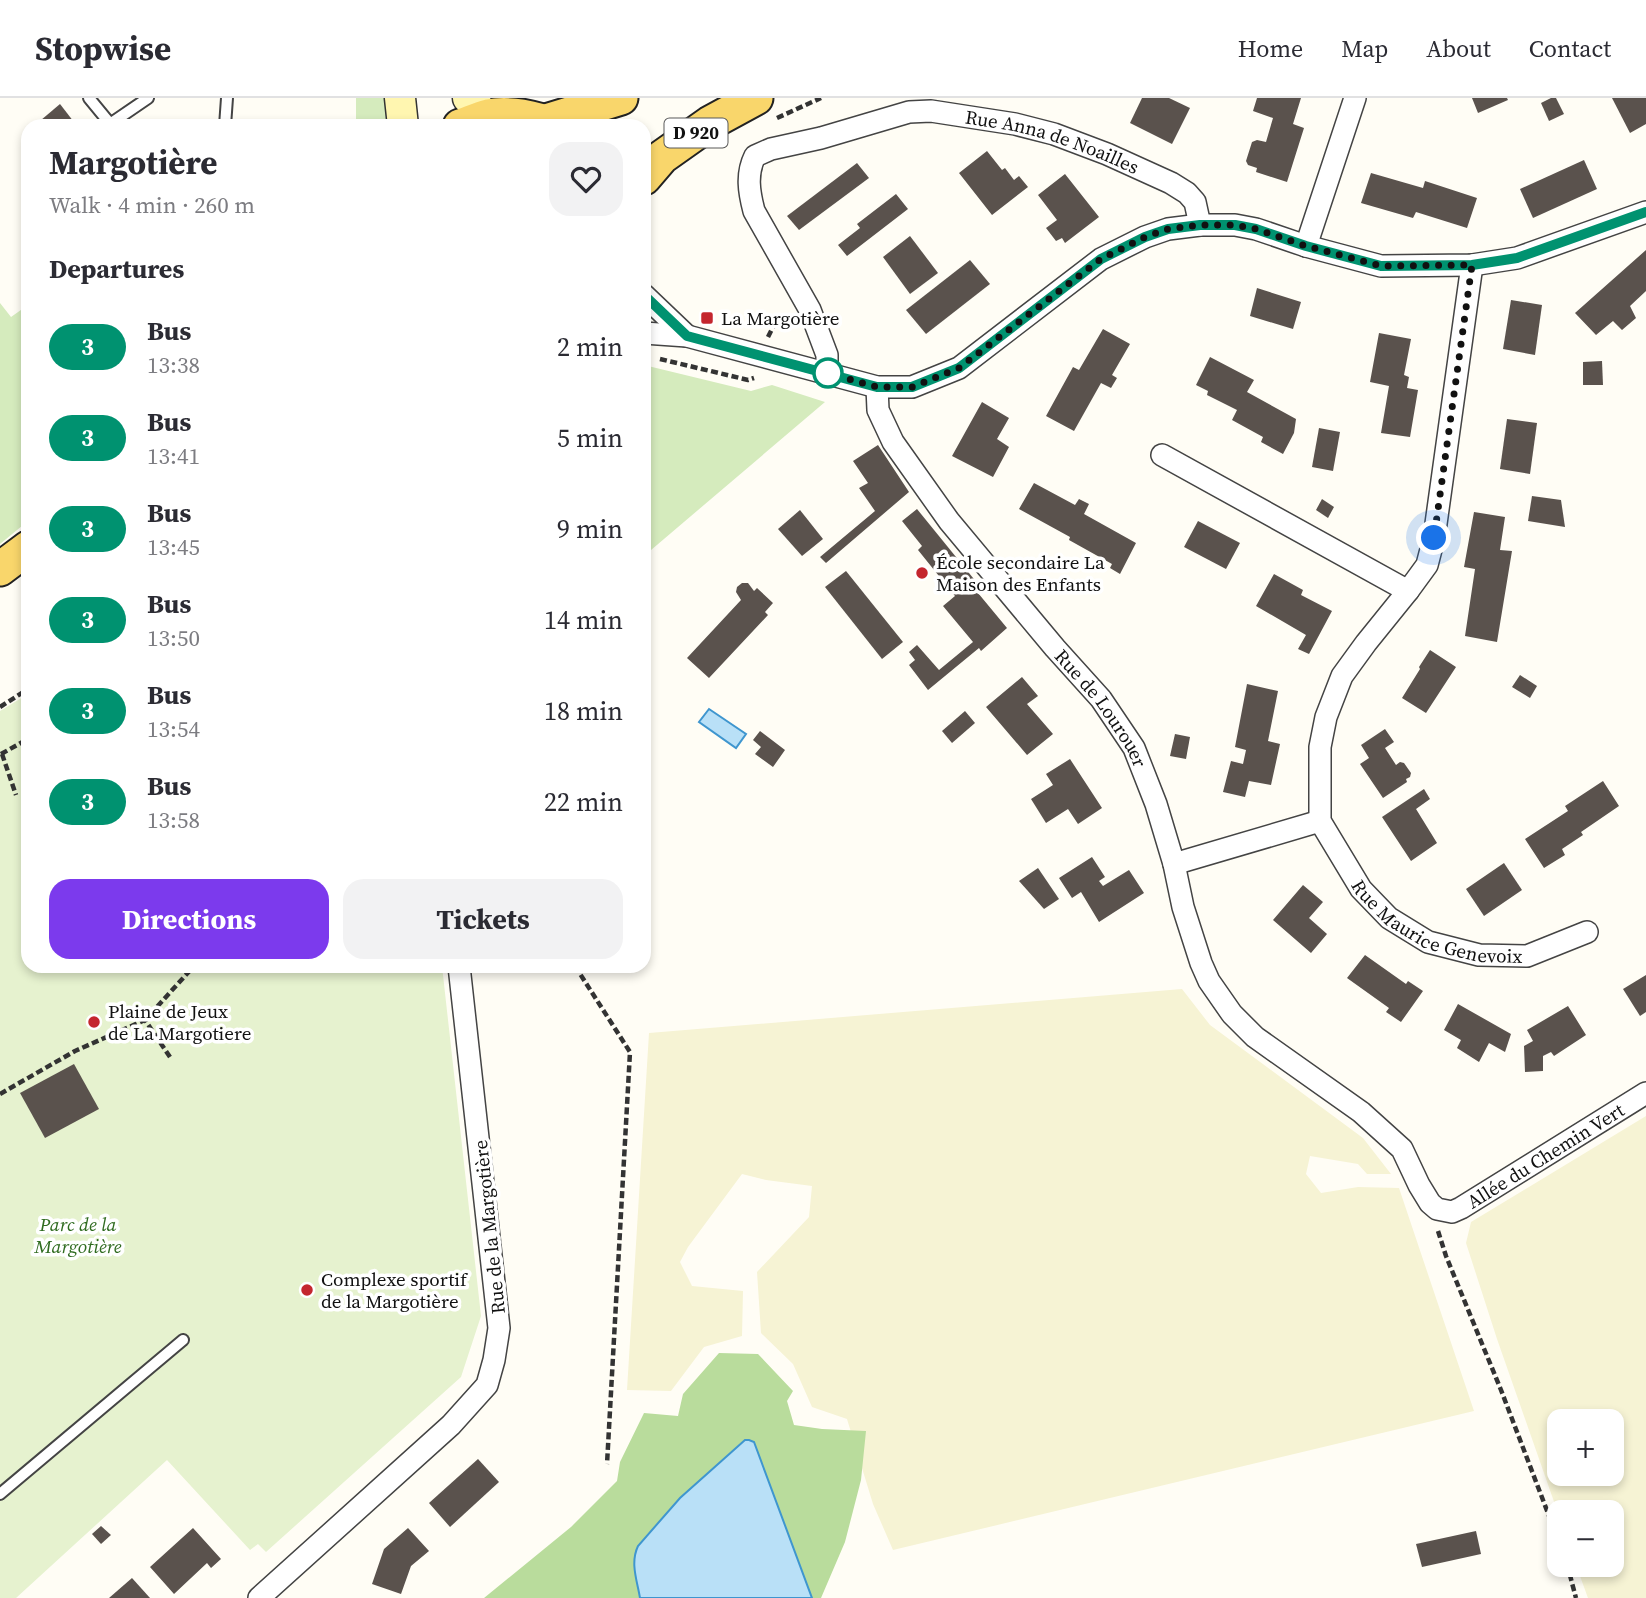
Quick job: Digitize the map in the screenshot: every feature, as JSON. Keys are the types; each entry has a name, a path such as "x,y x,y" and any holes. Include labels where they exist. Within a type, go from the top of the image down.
{"main road":[{"path":"564,119 621,98"},
{"name":"D 920","path":"651,170 662,157 710,123 756,98"},
{"path":"472,113 517,115 532,119"}],"street":[{"path":"400,98 402,119"},
{"path":"1306,246 1355,98"},
{"name":"Rue Anna de Noailles","path":"827,373 827,355 810,310 754,211 750,197 750,165 755,156 771,149 821,138 909,112 931,111 1015,124 1054,134 1171,183 1195,202 1200,225"},
{"path":"651,333 687,336 877,387 912,387 959,368 1101,259 1168,229 1235,225 1381,266 1472,265 1517,258 1646,212"},
{"path":"1174,864 1320,821 1320,747 1325,717 1342,676 1427,565 1434,538 1472,265"},
{"path":"651,302 687,336"},
{"name":"Rue de Lourouer","path":"877,387 878,410 894,442 949,521 1101,699 1134,748 1156,804 1174,864 1183,907 1209,981 1232,1014 1255,1037 1360,1112 1402,1149 1430,1203 1442,1211"},
{"path":"1161,455 1408,591"},
{"name":"Rue Maurice Genevoix","path":"1320,821 1361,888 1390,918 1428,942 1479,955 1527,956 1587,932"},
{"name":"Rue de la Margotière","path":"259,1598 451,1425 487,1385 499,1328 460,973"},
{"name":"Allée du Chemin Vert","path":"1442,1211 1461,1209 1646,1093"}],"lane":[{"path":"89,98 106,119"},
{"path":"119,119 148,98"},
{"path":"226,119 227,98"},
{"path":"0,1494 183,1340"}],"path":[{"path":"0,707 21,694"},
{"path":"16,795 1,754 21,743"},
{"path":"0,1094 75,1051 145,1020 188,973"},
{"path":"579,973 630,1052 607,1464"},
{"path":"145,1020 170,1057"},
{"path":"1442,1211 1436,1223 1446,1256 1547,1511"},
{"path":"1570,1577 1576,1598"}],"shaded area":[{"path":"1182,989 1210,1025 1363,1138 1391,1174 1367,1174 1358,1164 1310,1156 1306,1174 1321,1193 1358,1187 1399,1188 1474,1411 893,1550 873,1504 847,1419 812,1407 793,1364 761,1333 757,1272 809,1217 812,1186 742,1174 680,1262 692,1286 743,1291 742,1336 704,1347 671,1391 627,1390 649,1033"},
{"path":"1646,1116 1646,1598 1588,1598 1580,1577 1624,1577 1624,1500 1553,1500 1548,1486 1624,1486 1624,1409 1547,1409 1547,1482 1466,1243 1471,1222"}],"green space":[{"path":"356,98 386,98 390,119 356,119"},
{"path":"0,303 11,317 21,310 21,527 0,544"},
{"path":"651,367 751,391 772,385 825,402 651,550"},
{"name":"Complexe sportif de la Margotière","path":"21,698 21,973 443,973 481,1316 461,1377 266,1552 258,1544 250,1550 167,1460 16,1598 0,1598 0,711"},
{"path":"719,1353 758,1354 793,1391 787,1401 794,1425 866,1431 861,1480 845,1542 821,1598 812,1598 754,1442 745,1441 680,1498 638,1546 634,1561 640,1598 484,1598 571,1527 617,1481 620,1462 644,1413 678,1416 683,1394"}],"water":[{"path":"709,709 746,734 736,748 699,722"},
{"path":"745,1440 754,1442 812,1598 640,1598 634,1565 638,1546 680,1498"}],"building":[{"path":"1142,98 1169,98 1190,108 1172,144 1130,123"},
{"path":"1257,98 1301,98 1293,124 1304,128 1287,182 1256,172 1257,168 1248,165 1246,161 1252,142 1266,142 1273,118 1253,111"},
{"path":"1472,98 1507,98 1508,100 1478,113"},
{"path":"1556,98 1564,114 1549,121 1541,103"},
{"path":"1612,98 1646,98 1646,124 1630,133"},
{"path":"60,104 72,119 42,119"},
{"path":"987,151 1002,170 1005,168 1014,180 1019,176 1028,187 992,215 959,173"},
{"path":"1584,160 1597,189 1533,218 1520,189"},
{"path":"857,163 869,178 799,230 787,216"},
{"path":"1371,173 1423,188 1425,181 1477,198 1467,228 1416,212 1413,218 1361,203"},
{"path":"1065,174 1099,217 1065,243 1062,238 1056,241 1046,228 1057,220 1038,195"},
{"path":"896,194 908,209 847,256 838,245 860,228 857,224"},
{"path":"910,236 938,273 910,294 883,257"},
{"path":"1646,250 1646,291 1630,306 1636,318 1622,330 1613,321 1596,335 1575,313"},
{"path":"970,260 990,284 926,334 906,310"},
{"path":"1257,288 1301,302 1293,329 1250,316"},
{"path":"1511,300 1542,305 1535,355 1503,349"},
{"path":"1103,329 1130,344 1112,375 1117,378 1111,388 1101,383 1074,431 1046,416 1073,367 1079,370"},
{"path":"1379,333 1411,339 1404,375 1409,377 1407,388 1418,390 1410,437 1381,433 1389,386 1370,382"},
{"path":"1210,357 1254,380 1247,392 1296,419 1294,433 1283,454 1261,442 1263,437 1232,420 1237,410 1207,395 1208,391 1196,385"},
{"path":"1602,361 1603,385 1583,385 1583,362"},
{"path":"982,402 1009,418 997,439 1009,447 993,477 952,456"},
{"path":"1507,419 1537,423 1530,474 1500,469"},
{"path":"1319,428 1340,432 1333,471 1312,467"},
{"path":"878,445 909,492 826,563 820,557 875,511 859,488 868,483 853,461"},
{"path":"1034,483 1075,505 1079,499 1089,504 1084,514 1136,543 1120,574 1110,568 1112,564 1019,509"},
{"path":"1532,496 1561,500 1565,527 1528,521"},
{"path":"1322,499 1334,507 1328,518 1316,510"},
{"path":"917,509 982,589 978,593 1007,628 928,690 909,665 915,660 909,652 917,645 939,670 973,642 943,606 955,596 918,550 922,546 902,521"},
{"path":"800,510 823,539 802,556 778,529"},
{"path":"1474,512 1505,517 1500,550 1512,551 1497,642 1465,636 1475,569 1464,567"},
{"path":"1198,521 1240,543 1226,569 1184,547"},
{"path":"846,571 903,642 882,659 825,587"},
{"path":"1274,574 1303,590 1301,595 1332,611 1309,654 1298,649 1306,635 1256,606"},
{"path":"742,583 748,583 754,591 757,588 773,603 765,612 768,615 709,678 687,658 741,600 736,592"},
{"path":"1430,650 1456,667 1426,713 1402,698"},
{"path":"1520,675 1537,686 1530,698 1512,687"},
{"path":"1022,677 1038,696 1027,704 1053,734 1027,755 986,707"},
{"path":"1247,684 1278,691 1268,741 1280,744 1271,785 1249,781 1245,797 1223,792 1231,761 1243,764 1246,750 1235,747"},
{"path":"965,711 975,723 952,743 942,731"},
{"path":"1385,729 1394,742 1385,748 1396,765 1404,763 1411,773 1406,779 1407,782 1383,798 1360,764 1369,758 1361,745"},
{"path":"760,731 785,750 773,767 755,754 761,747 753,740"},
{"path":"1175,734 1190,737 1186,759 1170,756"},
{"path":"1070,759 1102,808 1078,824 1068,809 1046,823 1031,799 1053,785 1046,774"},
{"path":"1603,781 1619,806 1581,832 1583,835 1562,849 1565,855 1544,868 1525,839 1568,811 1565,806"},
{"path":"1424,789 1430,799 1416,809 1437,843 1411,861 1382,817"},
{"path":"1092,857 1105,877 1099,881 1103,886 1129,870 1144,893 1099,922 1081,892 1072,898 1059,878"},
{"path":"1504,863 1522,890 1484,916 1466,889"},
{"path":"1038,868 1059,899 1044,909 1019,881"},
{"path":"1303,885 1323,902 1309,918 1327,934 1311,953 1273,920"},
{"path":"1365,955 1406,984 1408,981 1423,991 1401,1022 1386,1012 1389,1008 1347,978"},
{"path":"1646,975 1646,1012 1640,1016 1623,989"},
{"path":"1458,1004 1511,1034 1505,1052 1489,1043 1479,1062 1457,1048 1461,1040 1444,1030"},
{"path":"1568,1006 1586,1035 1554,1056 1551,1052 1543,1056 1543,1071 1525,1072 1524,1046 1533,1041 1527,1030"},
{"path":"74,1064 99,1109 45,1138 20,1093"},
{"path":"478,1459 499,1482 450,1527 429,1503"},
{"path":"101,1526 111,1535 101,1544 92,1534"},
{"path":"193,1528 221,1559 211,1568 207,1563 174,1594 150,1567"},
{"path":"408,1528 429,1551 411,1566 401,1594 372,1584 384,1549"},
{"path":"1476,1531 1481,1554 1422,1567 1416,1544"},
{"path":"132,1578 150,1598 109,1598"}],"bus line":[{"name":"3","path":"651,302 687,336 877,387 912,387 959,368 1101,259 1168,229 1235,225 1381,266 1472,265 1517,258 1646,212"}],"place":[{"name":"La Margotière","path":"707,318"},
{"name":"École secondaire La Maison des Enfants","path":"922,573"},
{"name":"Plaine de Jeux de La Margotiere","path":"94,1022"},
{"name":"Complexe sportif de la Margotière","path":"307,1290"}],"route":[{"path":"828,373 877,387 912,387 959,368 1101,259 1168,229 1235,225 1381,266 1472,265 1434,538"}],"park label":[{"name":"Parc de la Margotière","path":"78,1235"}]}
